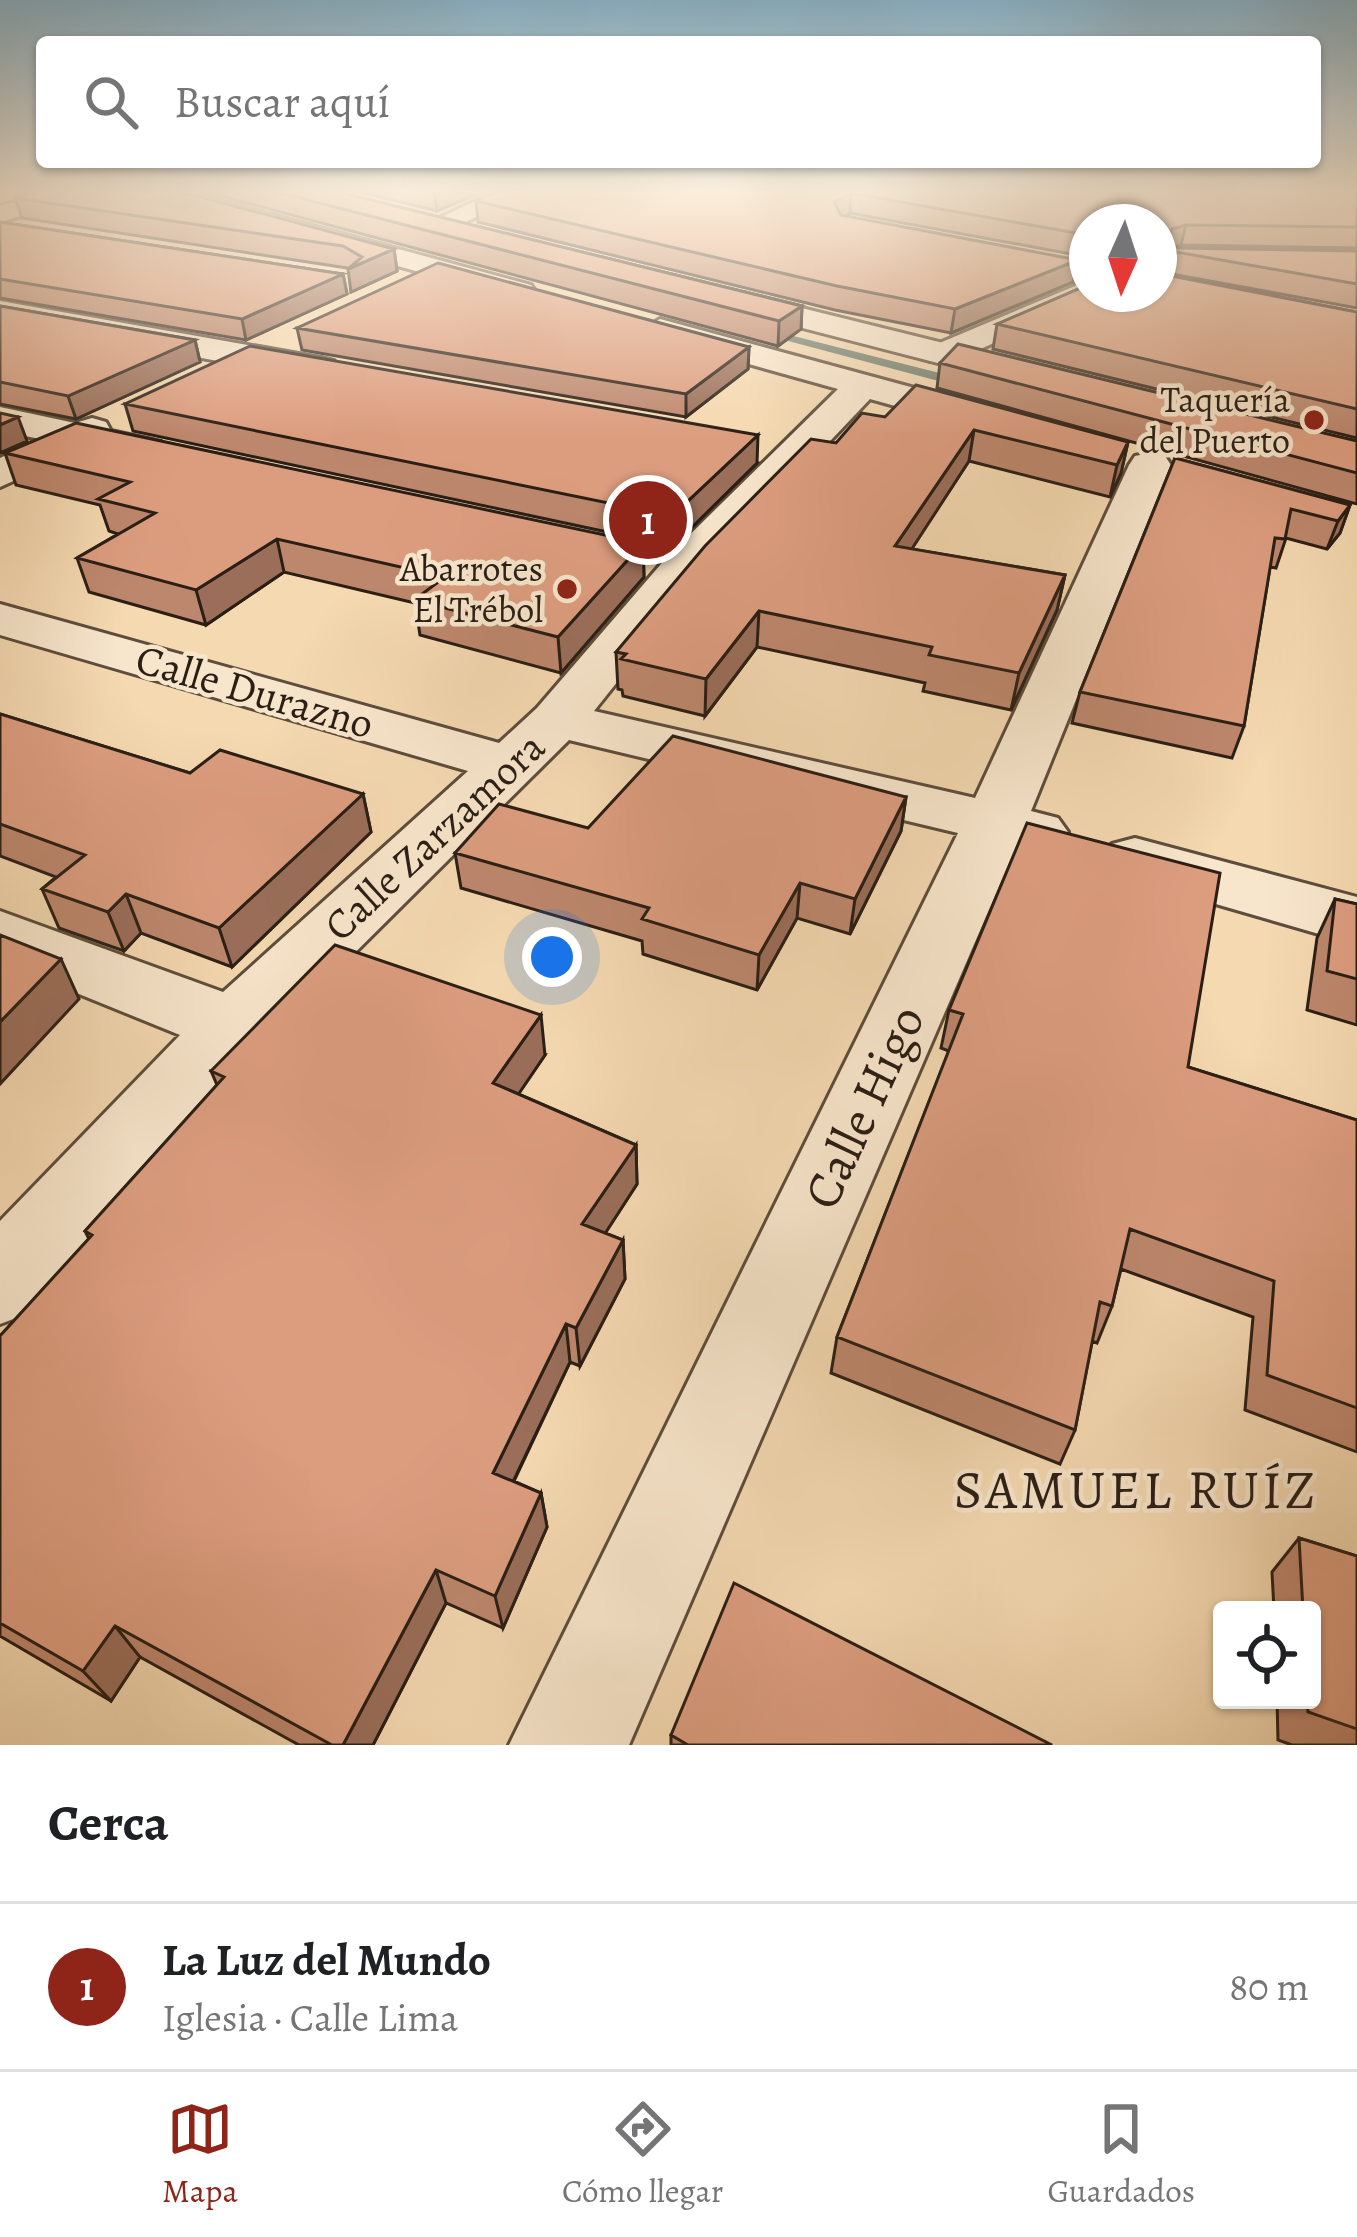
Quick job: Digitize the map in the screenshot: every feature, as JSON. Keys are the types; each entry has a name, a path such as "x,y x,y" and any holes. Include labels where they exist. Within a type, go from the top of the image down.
{"street":[{"path":"394,288 430,271"},
{"path":"450,271 549,298"},
{"path":"942,354 1069,282"},
{"path":"673,285 1058,382"},
{"path":"0,311 363,376"},
{"path":"616,317 1017,428"},
{"path":"185,386 311,327"},
{"name":"Calle Zarzamora","path":"0,1283 234,1026 557,720 661,562 773,449 863,385"},
{"path":"0,474 122,416"},
{"path":"0,419 195,461"},
{"name":"Calle Higo","path":"569,1745 996,821 1150,465"},
{"name":"Calle Durazno","path":"0,619 509,764"},
{"path":"557,720 996,821 1357,921"},
{"path":"0,935 234,1026"}],"building":[{"path":"0,271 343,274 242,319 0,279"},
{"path":"420,271 469,271 749,347 686,394 297,328"},
{"path":"586,271 661,271 802,306 779,321"},
{"path":"775,271 1049,271 955,309 837,286"},
{"path":"1286,271 1357,271 1357,284"},
{"path":"1177,277 1357,312 1357,409 997,324 1069,293 1069,312 1177,312"},
{"path":"0,306 195,340 68,396 0,382"},
{"path":"958,344 1357,441 1357,473 940,363"},
{"path":"250,346 758,435 672,516 125,404"},
{"path":"916,385 1128,442 1117,465 974,430 895,546 1065,575 1019,673 929,655 932,647 759,611 706,679 621,659 626,654 616,652 705,546 811,439 836,443 862,413 885,417"},
{"path":"0,413 18,417 0,425"},
{"path":"76,423 643,543 558,637 414,600 445,577 277,539 196,590 77,558 155,513 98,499 130,482 5,453"},
{"path":"1175,458 1350,505 1338,521 1291,509 1285,539 1275,538 1244,726 1080,692"},
{"path":"0,714 190,773 220,750 363,794 219,928 126,894 108,912 42,889 85,855 0,824"},
{"path":"673,736 906,797 855,899 800,883 759,955 642,919 649,908 455,853 499,804 588,828"},
{"path":"1027,823 1220,873 1188,1067 1357,1120 1357,1408 1267,1375 1274,1281 1130,1229 1112,1306 1100,1302 1075,1430 837,1337 963,1014 949,1010"},
{"path":"1335,899 1357,904 1357,979 1327,971"},
{"path":"0,935 61,959 0,1022"},
{"path":"335,945 541,1015 493,1083 636,1145 582,1224 623,1240 576,1328 566,1324 493,1473 541,1493 495,1596 436,1570 343,1745 332,1745 115,1626 83,1671 0,1623 0,1336 92,1235 85,1231 224,1077 211,1071"},
{"path":"1299,1538 1357,1556 1357,1729 1308,1712 1321,1709 1321,1601 1302,1601"},
{"path":"734,1583 1052,1745 688,1745 671,1735"}],"waterway":[{"path":"762,330 966,384"}],"place":[{"name":"Taquería del Puerto","path":"1314,420"},
{"name":"La Luz del Mundo","path":"648,520"},
{"name":"Abarrotes El Trébol","path":"567,589"}],"district":[{"name":"SAMUEL RUÍZ","path":"1136,1490"}]}
